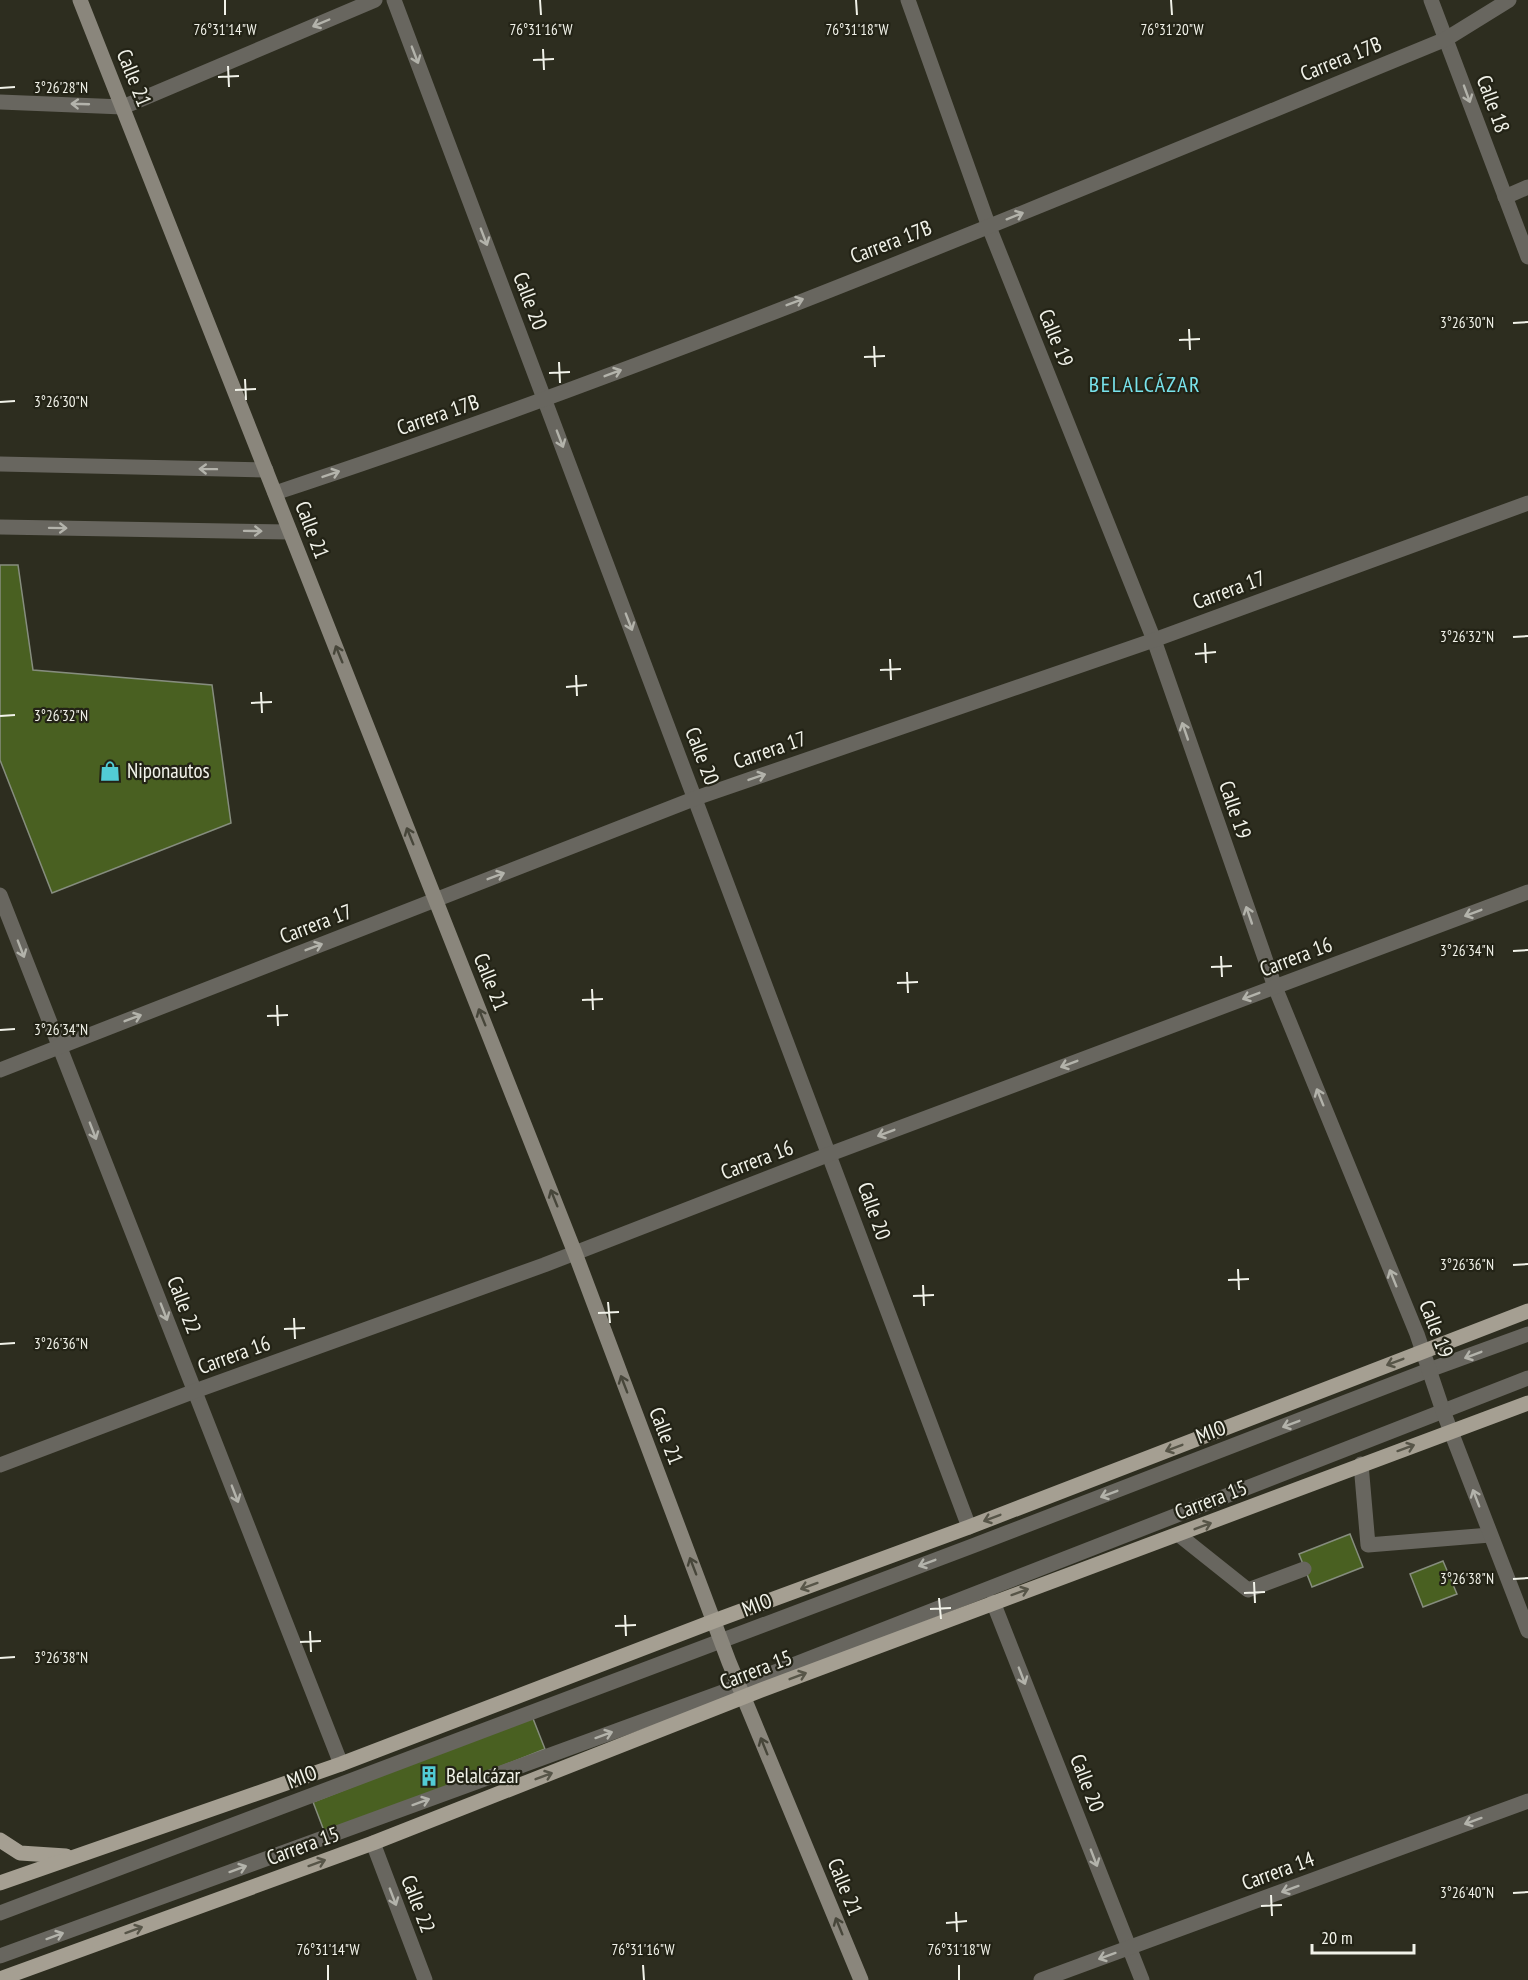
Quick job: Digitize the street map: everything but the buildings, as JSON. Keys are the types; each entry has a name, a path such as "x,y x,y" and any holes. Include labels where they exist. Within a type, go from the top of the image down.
{"main road":[{"name":"Calle 21","path":"80,0 575,1253 742,1692 861,1980"},
{"path":"0,1883 341,1764 714,1621 969,1527 1528,1311"},
{"name":"Carrera 15","path":"0,1979 373,1843 742,1692 1179,1535 1361,1464 1528,1403"},
{"path":"0,1840 20,1853 72,1857"}],"street":[{"path":"0,102 123,106 375,0"},
{"name":"Calle 20","path":"394,0 969,1527"},
{"name":"Calle 19","path":"908,0 989,227 1154,640 1275,987 1423,1351 1443,1411 1528,1631"},
{"name":"Calle 18","path":"1431,0 1528,257"},
{"name":"Carrera 17B","path":"275,493 545,400 989,227 1446,39 1509,0"},
{"path":"1505,197 1528,187"},
{"path":"0,464 266,470"},
{"name":"Carrera 17","path":"0,1070 696,798 1154,640 1528,503"},
{"path":"0,527 290,532"},
{"name":"Carrera 16","path":"0,1464 575,1253 830,1154 1528,892"},
{"name":"Calle 22","path":"0,895 341,1764"},
{"name":"MIO","path":"0,1913 1528,1334"},
{"path":"0,1956 742,1692 1528,1378"},
{"path":"1361,1464 1362,1548 1490,1535"},
{"path":"1179,1535 1248,1590 1304,1569"},
{"name":"Calle 20","path":"993,1602 1142,1980"},
{"name":"Carrera 14","path":"1041,1980 1528,1801"},
{"name":"Calle 22","path":"373,1843 425,1980"}],"place":[{"name":"Niponautos","path":"110,771"},
{"name":"Belalcázar","path":"429,1776"}],"district":[{"name":"BELALCÁZAR","path":"1145,384"}]}
